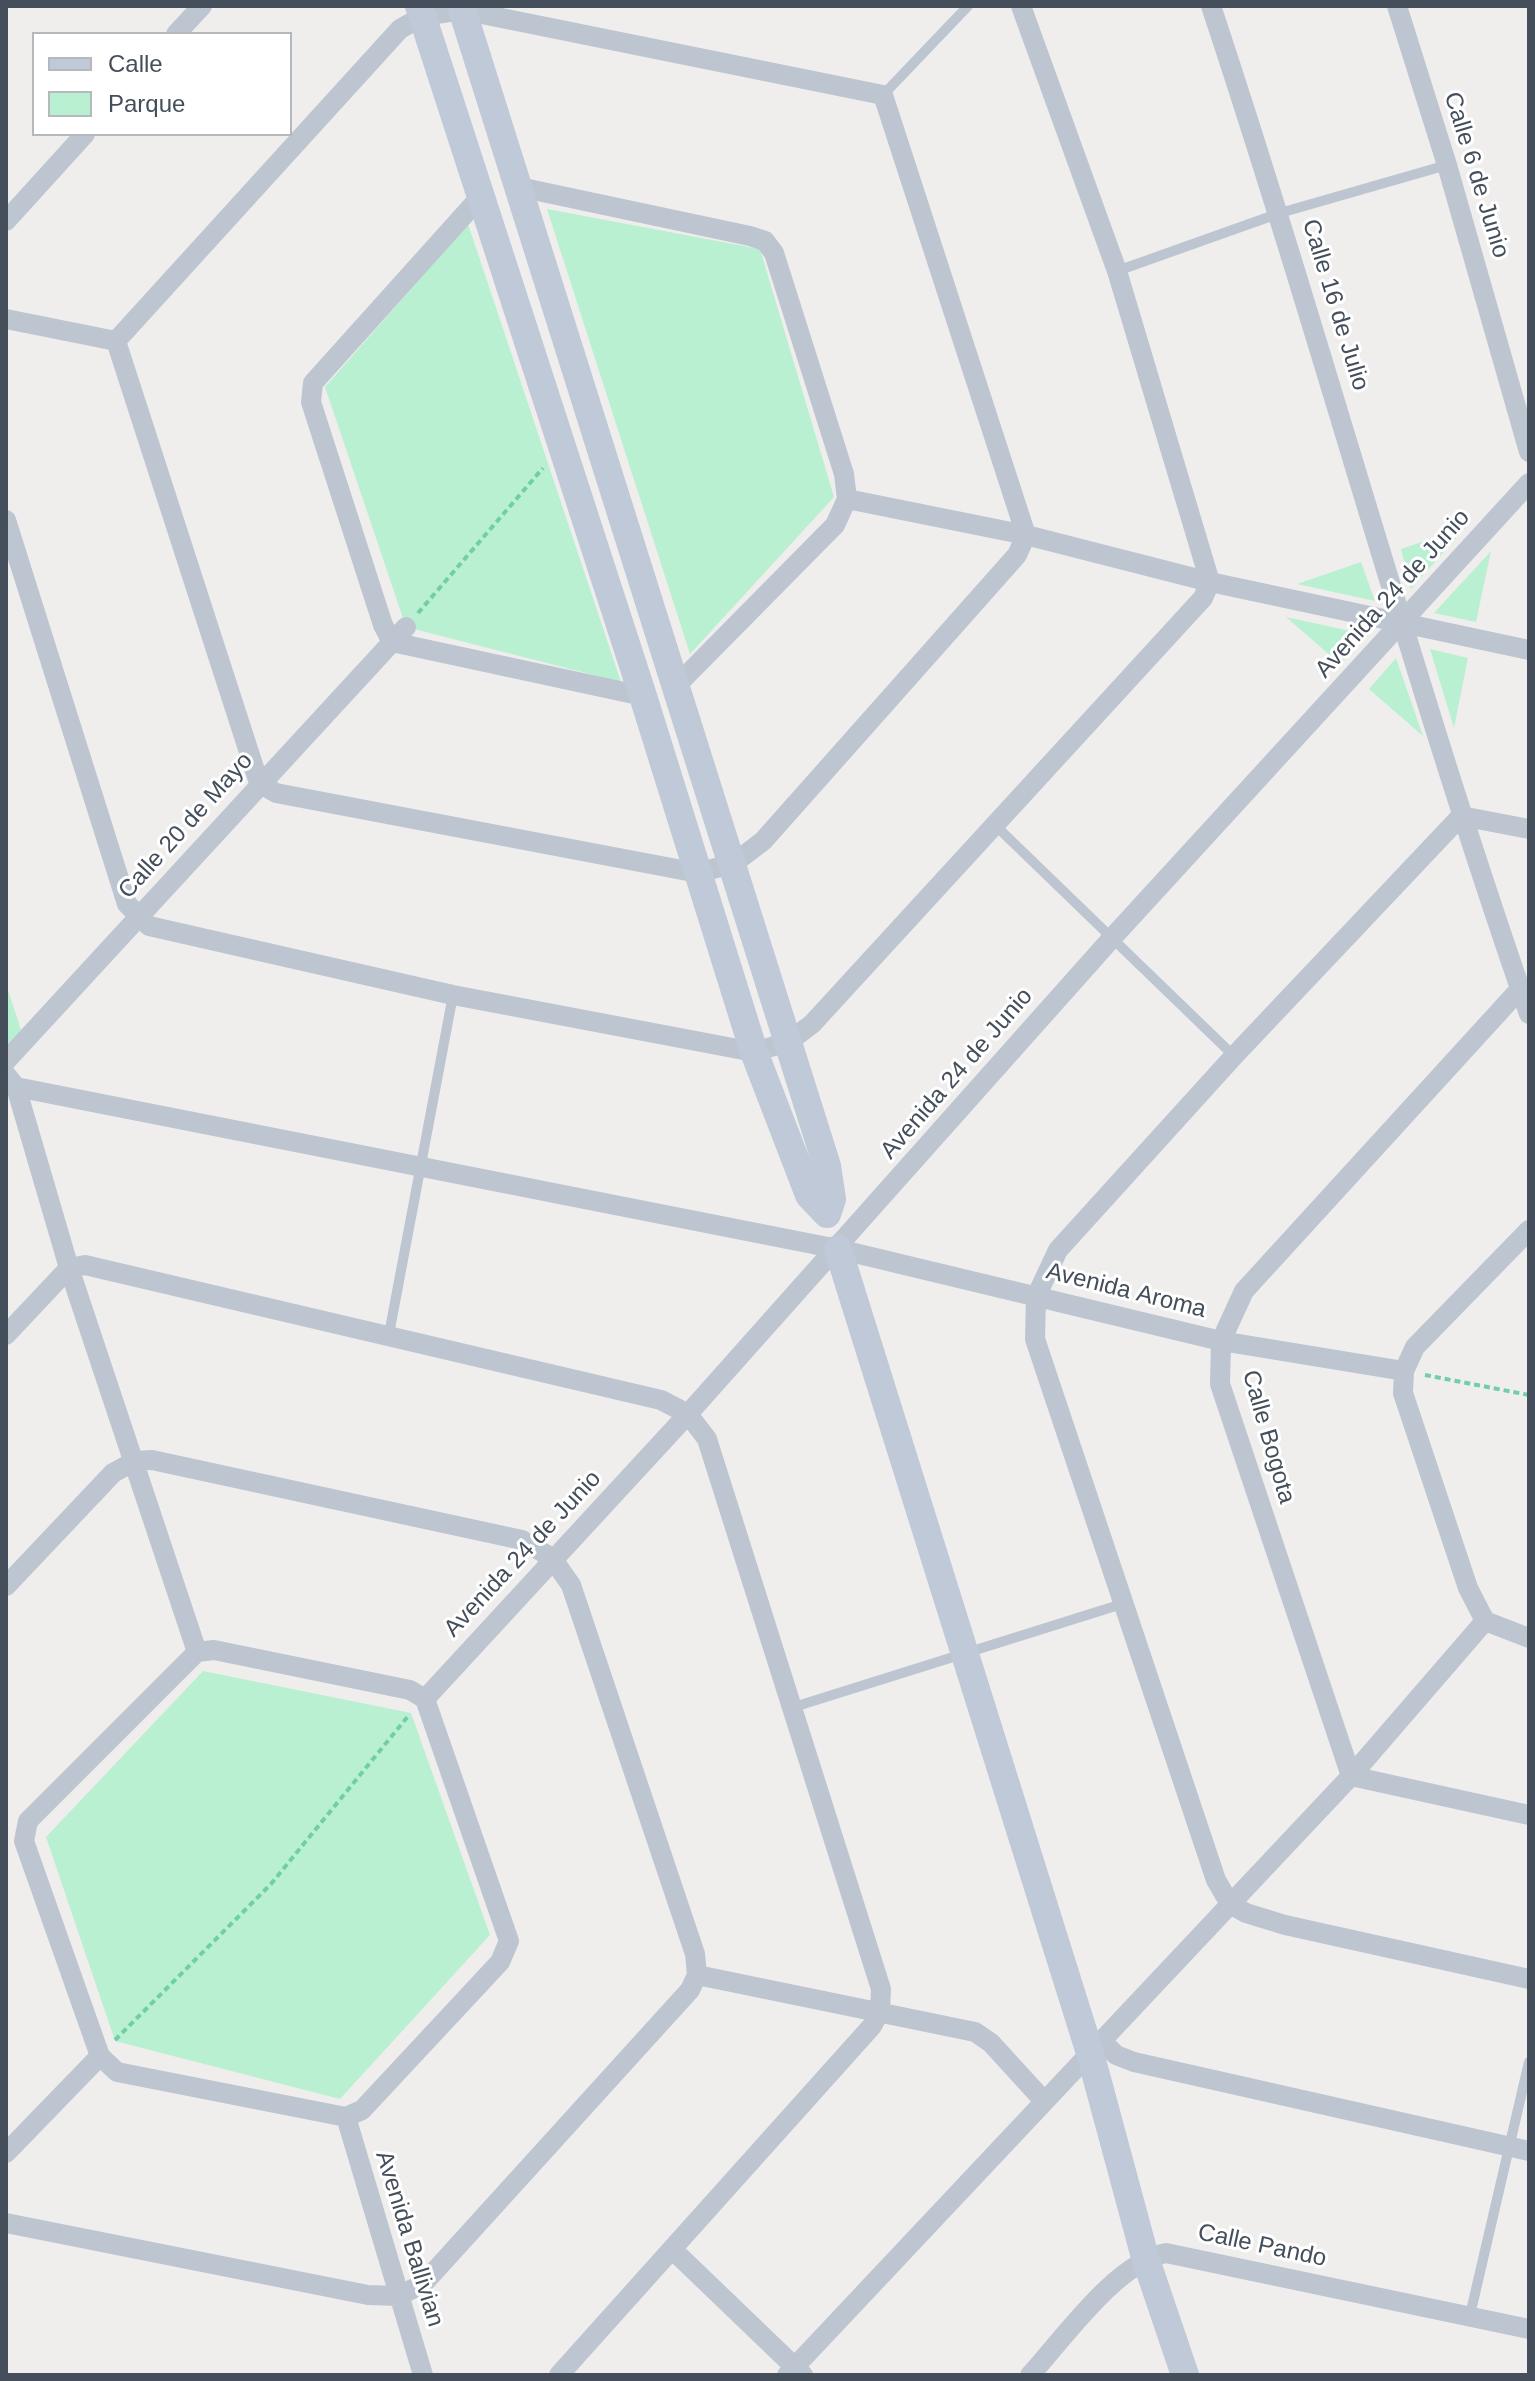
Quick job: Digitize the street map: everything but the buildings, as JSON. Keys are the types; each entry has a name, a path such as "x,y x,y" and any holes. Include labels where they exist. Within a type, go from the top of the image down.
{"street":[{"path":"178,32 202,6"},
{"path":"6,520 127,904 149,926 453,995 754,1052 788,1042 812,1024 996,826 1203,598 1210,582 1117,271 1021,6"},
{"name":"Calle 16 de Julio","path":"1211,6 1280,213 1461,816 1525,990 1529,1014"},
{"name":"Calle 6 de Junio","path":"1397,6 1447,165 1529,452"},
{"path":"462,8 827,1166 832,1199 827,1214"},
{"path":"462,8 883,95 1026,535 1017,555 763,841 734,863 698,873 276,793 259,783 116,341 400,29 421,11 462,8"},
{"path":"421,11 643,696 754,1052 804,1184 817,1206 827,1214 965,1654 1095,2046 1145,2257 1185,2375"},
{"path":"6,221 83,136"},
{"path":"519,187 765,241 779,268 844,474 847,499 835,525 677,685"},
{"path":"482,195 313,383 311,402 383,625 399,634 643,696"},
{"path":"6,319 116,341"},
{"name":"Avenida 24 de Junio","path":"425,1699 838,1249 1112,938 1529,483"},
{"path":"847,499 1026,535 1210,582 1529,650"},
{"name":"Calle 20 de Mayo","path":"6,1061 399,634"},
{"path":"1529,829 1461,816 1234,1056 1058,1250 1036,1297 1035,1339 1216,1880 1230,1904 1285,1925 1529,1979"},
{"name":"Calle Bogota","path":"1351,1776 1220,1384 1221,1341 1244,1291 1525,990"},
{"path":"11,1081 69,1268 197,1652"},
{"name":"Avenida Aroma","path":"11,1081 838,1249 1221,1341 1404,1371"},
{"path":"1529,1230 1415,1347 1404,1371 1403,1393 1468,1588 1485,1621 1529,1638"},
{"path":"6,1335 69,1268 85,1265 661,1400 688,1414 707,1439 881,1989 880,2011 872,2026 674,2251 559,2375"},
{"path":"6,1586 113,1473 135,1461 152,1460 522,1540 552,1558 571,1585 695,1954 697,1975 690,1990 423,2284 398,2296 368,2295 6,2223"},
{"path":"674,2251 795,2372 1095,2046 1351,1776 1485,1621"},
{"path":"214,1650 410,1690 425,1699 509,1941 500,1962 362,2110 346,2117 117,2072 100,2056 24,1841 28,1821 197,1652 214,1650"},
{"path":"1351,1776 1529,1815"},
{"path":"697,1975 975,2032 991,2043 1044,2101"},
{"path":"1095,2046 1134,2062 1519,2149"},
{"path":"6,2153 100,2056"},
{"name":"Avenida Ballivian","path":"346,2117 423,2375"},
{"name":"Calle Pando","path":"1145,2257 1166,2253 1529,2329"},
{"path":"1030,2375 1123,2273 1145,2257"}],"lane":[{"path":"883,95 968,6"},
{"path":"1117,271 1280,213 1447,165"},
{"path":"996,826 1234,1056"},
{"path":"389,1334 453,995"},
{"path":"794,1707 1122,1604"},
{"path":"1470,2315 1519,2149 1529,2062"}],"path":[{"path":"399,634 563,446"},
{"path":"1404,1371 1529,1395"},
{"path":"100,2056 271,1884 425,1699"}],"green space":[{"path":"547,209 760,249 834,497 690,654"},
{"path":"468,224 621,682 406,627 325,387"},
{"path":"1466,527 1411,589 1401,549"},
{"path":"1491,551 1476,622 1434,613"},
{"path":"1361,562 1375,601 1297,584"},
{"path":"1286,617 1369,635 1340,664"},
{"path":"1430,649 1468,658 1454,728"},
{"path":"1396,658 1423,736 1369,689"},
{"path":"6,984 21,1030 6,1048"},
{"path":"203,1671 411,1713 490,1935 340,2099 115,2041 46,1837"}]}
